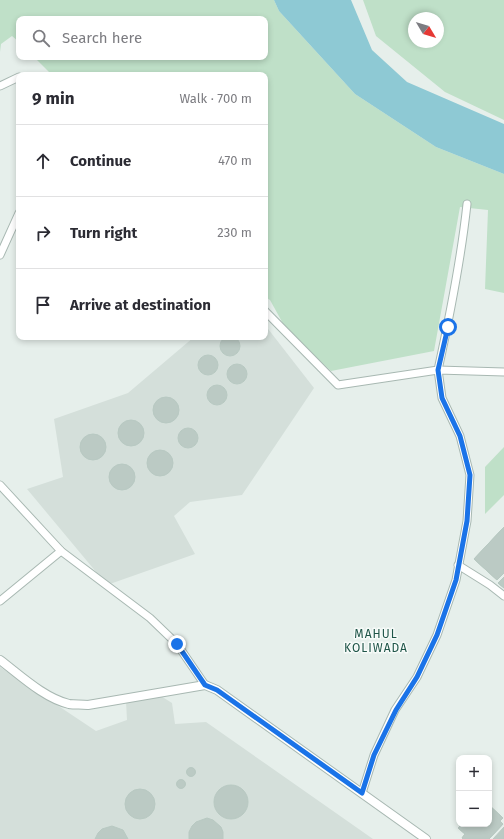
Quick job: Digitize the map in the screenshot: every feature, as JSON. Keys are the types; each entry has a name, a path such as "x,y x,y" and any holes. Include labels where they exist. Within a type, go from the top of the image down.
{"street":[{"path":"0,86 16,79"},
{"path":"362,793 374,755 396,710 417,677 437,635 456,580 467,521 470,475 460,436 442,398 438,370 449,319 464,232 467,204"},
{"path":"0,255 16,220"},
{"path":"268,314 338,385 438,370 504,372"},
{"path":"0,485 62,551 150,618 177,644 205,685"},
{"path":"1,600 62,551"},
{"path":"458,565 490,585 504,596"},
{"path":"0,660 55,699 70,704 88,704 205,685 217,690 426,839"}],"shaded area":[{"path":"268,329 314,388 242,495 190,502 174,516 195,554 107,585 27,489 63,477 54,419 128,393 190,340 268,340"},
{"path":"0,667 96,731 127,720 126,701 156,693 172,703 175,724 206,722 373,839 0,839"}],"green space":[{"path":"0,0 274,0 279,11 355,94 436,147 504,174 504,293 485,289 488,210 460,207 434,351 331,371 286,329 268,299 268,72 49,72 37,60 268,60 268,16 16,16 16,39 12,36 1,44 0,52"},
{"path":"363,0 504,0 504,120 445,92 376,36"},
{"path":"504,447 504,495 485,514 485,467"}],"water":[{"path":"274,0 351,0 372,50 407,82 504,124 504,174 436,147 355,94 279,11"}],"building":[{"path":"222,340 238,340 239,350 234,355 226,355 221,350 220,346"},
{"path":"208,355 215,358 218,365 215,372 208,375 201,372 198,365 201,358"},
{"path":"237,364 244,367 247,374 244,381 237,384 230,381 227,374 230,367"},
{"path":"217,385 224,388 227,395 224,402 217,405 210,402 207,395 210,388"},
{"path":"166,397 175,401 179,410 175,419 166,423 157,419 153,410 157,401"},
{"path":"131,420 140,424 144,433 140,442 131,446 122,442 118,433 122,424"},
{"path":"188,428 195,431 198,438 195,445 188,448 181,445 178,438 181,431"},
{"path":"93,434 102,438 106,447 102,456 93,460 84,456 80,447 84,438"},
{"path":"160,450 169,454 173,463 169,472 160,476 151,472 147,463 151,454"},
{"path":"122,464 131,468 135,477 131,486 122,490 113,486 109,477 113,468"},
{"path":"504,527 504,559 497,552 489,560 497,567 504,560 504,573 497,580 474,559"},
{"path":"504,527 504,573 497,580 474,559"},
{"path":"504,577 504,588 498,583"},
{"path":"504,577 504,588 498,583"},
{"path":"189,768 193,768 195,772 193,776 189,776 187,774 187,770"},
{"path":"179,780 183,780 185,784 183,788 179,788 177,786 177,782"},
{"path":"228,785 234,785 243,790 247,796 247,808 243,814 234,819 228,819 219,814 214,805 214,799 219,790"},
{"path":"140,789 146,790 154,798 154,810 146,818 140,819 134,818 126,810 125,804 126,798 134,790"},
{"path":"492,808 503,818 500,821 503,824 489,839 463,839 462,838 465,834 458,828 472,827 479,833 484,827 492,827"},
{"path":"492,808 503,818 500,821 503,824 489,839 463,839 462,838 465,834 458,828 492,827"},
{"path":"207,818 213,820 221,827 223,839 189,839 189,832 192,826 196,822"},
{"path":"112,826 123,830 128,839 95,839 102,829"},
{"path":"504,827 504,839 493,839"}],"district":[{"name":"MAHUL KOLIWADA","path":"376,641"}],"route":[{"path":"177,644 205,685 217,690 362,793 374,755 396,710 417,677 437,635 456,580 467,521 470,475 460,436 442,398 438,370 448,327"}]}
